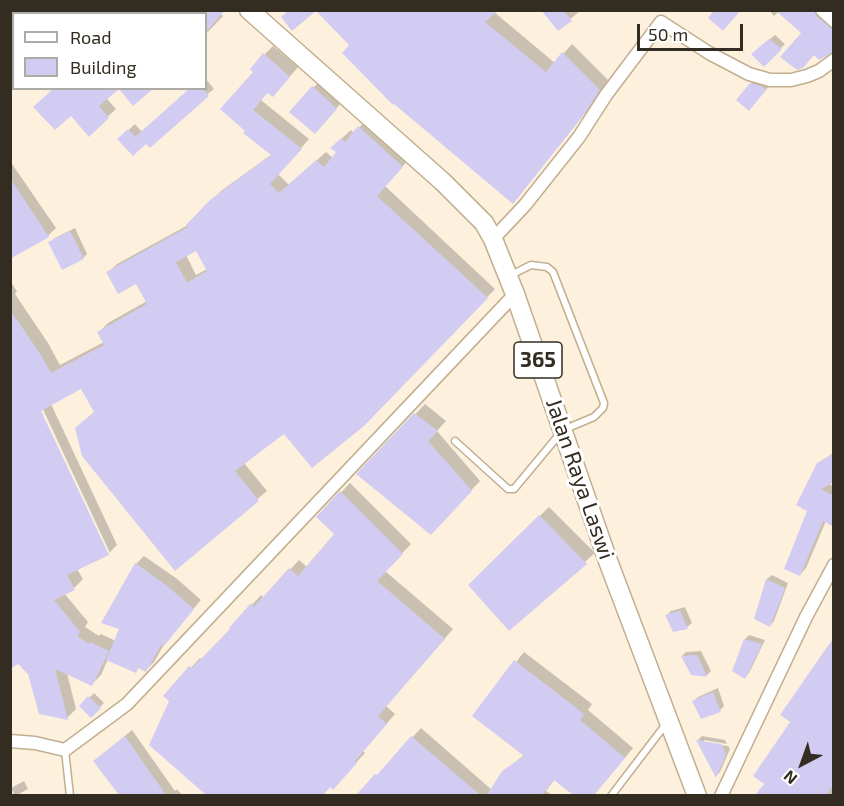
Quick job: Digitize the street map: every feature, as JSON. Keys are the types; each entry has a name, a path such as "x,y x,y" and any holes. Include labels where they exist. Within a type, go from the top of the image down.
{"main road":[{"name":"Jalan Raya Laswi","path":"250,11 443,182 484,223 509,276 608,561 697,795"}],"street":[{"path":"822,10 834,21"},
{"path":"493,239 525,205 579,137 662,16 709,54 749,74 770,80 791,80 807,76 819,71 834,60"},
{"path":"10,741 35,743 65,750 127,704 515,294"},
{"path":"721,795 806,617 834,565"}],"lane":[{"path":"455,441 508,489 514,489 563,430 594,417 600,412 604,403 553,272 547,267 531,265 509,276"},
{"path":"611,795 669,721"},
{"path":"65,750 70,795"}],"building":[{"path":"206,10 225,10 207,31"},
{"path":"289,10 498,10 485,22 546,72 562,52 600,90 582,117 513,204 393,105 342,53 349,45 316,11 292,31 281,17"},
{"path":"541,10 563,10 572,21 558,31"},
{"path":"714,10 741,10 723,31 708,18"},
{"path":"775,10 814,10 816,16 834,29 834,52 819,60 814,55 803,68 797,70 780,57 801,33"},
{"path":"769,39 782,49 764,67 751,54"},
{"path":"263,53 290,77 273,97 267,93 253,110 302,149 270,184 279,193 316,160 324,167 336,152 330,148 341,138 345,142 358,126 403,167 377,196 488,298 364,426 312,468 284,434 235,471 259,501 175,571 82,456 75,428 94,412 81,389 41,411 109,555 67,575 75,590 54,600 80,632 77,636 89,644 90,642 109,651 92,686 55,669 68,720 39,714 28,674 18,664 10,669 10,310 51,373 104,345 97,332 147,304 136,284 118,294 106,272 188,227 186,225 210,200 271,155 243,133 245,131 220,109 253,72 250,69","holes":["196,251 207,271 187,283 176,262"]},
{"path":"750,83 766,90 749,111 736,100"},
{"path":"312,86 337,109 315,134 289,112"},
{"path":"52,90 118,90 99,106 109,118 89,137 71,116 55,130 33,107"},
{"path":"120,90 152,90 133,106"},
{"path":"188,90 204,90 209,96 150,148 146,144 133,156 117,139 128,129 135,137"},
{"path":"10,178 49,237 10,259"},
{"path":"70,231 84,259 62,270 48,242"},
{"path":"414,413 438,431 428,441 472,491 431,535 356,474"},
{"path":"834,453 834,482 821,489 834,496 834,527 823,521 800,576 784,569 807,511 796,505 817,463"},
{"path":"340,491 403,554 377,581 445,639 378,716 387,724 333,790 330,787 323,795 206,795 149,745 169,701 163,696 189,666 192,668 230,629 251,603 254,607 289,568 298,576 334,534 316,517"},
{"path":"539,515 587,564 509,631 468,585"},
{"path":"135,563 194,609 164,646 161,645 146,672 138,668 136,673 106,660 119,629 101,623"},
{"path":"766,579 785,588 770,627 754,619"},
{"path":"680,611 688,629 673,632 665,615"},
{"path":"834,637 834,784 826,795 755,795 764,784 753,776 790,722 780,715"},
{"path":"744,639 762,644 745,679 732,671"},
{"path":"697,655 707,677 691,675 681,656"},
{"path":"514,660 584,714 580,720 625,758 594,795 573,795 554,780 542,795 487,795 502,771 524,756 472,716"},
{"path":"713,692 721,712 701,719 692,701"},
{"path":"88,696 101,708 91,718 79,706"},
{"path":"125,736 166,795 119,795 93,761"},
{"path":"411,736 480,795 356,795"},
{"path":"696,740 721,744 726,754 716,778"}]}
